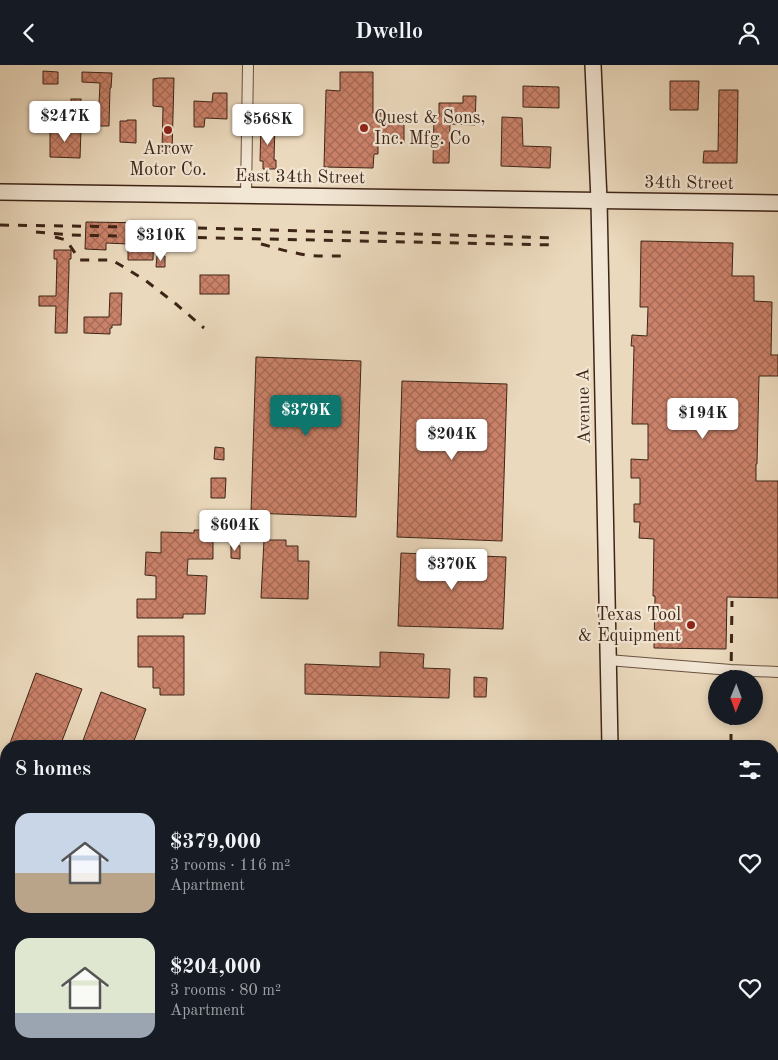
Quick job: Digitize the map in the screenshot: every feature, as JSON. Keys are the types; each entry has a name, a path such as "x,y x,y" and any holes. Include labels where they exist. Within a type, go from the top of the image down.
{"main road":[{"name":"Avenue A","path":"593,65 599,201 610,740"},
{"name":"East 34th Street","path":"0,192 599,201"},
{"name":"34th Street","path":"599,201 778,203"}],"street":[{"path":"246,195 248,65"},
{"path":"608,660 778,672"}],"building":[{"path":"43,71 58,72 58,84 43,84"},
{"path":"82,72 112,73 109,126 98,126 100,83 82,82"},
{"name":"Quest & Sons, Inc. Mfg. Co","path":"340,72 373,72 373,113 404,114 404,143 378,143 378,154 374,154 373,168 324,167 326,90 340,91"},
{"name":"Arrow Motor Co.","path":"174,78 172,153 162,152 163,107 153,106 153,79"},
{"path":"670,81 699,81 698,110 670,110"},
{"path":"523,86 559,87 559,108 523,107"},
{"path":"719,90 738,90 737,163 703,163 704,151 718,151"},
{"path":"213,93 227,93 227,119 205,118 204,127 194,127 194,101 212,102"},
{"path":"463,96 476,96 475,125 450,124 449,163 433,163 434,117 439,117 439,103 463,103"},
{"path":"71,99 81,99 81,108 71,108"},
{"path":"502,117 522,118 523,146 551,147 550,168 501,166"},
{"path":"136,120 136,143 120,142 120,121"},
{"path":"261,123 275,124 274,160 276,160 276,169 263,169 263,161 260,161"},
{"path":"50,128 81,129 80,158 50,157"},
{"path":"86,222 154,223 153,260 128,260 128,244 106,243 106,250 85,249"},
{"path":"641,241 733,243 732,276 754,276 754,301 772,302 771,355 778,355 778,376 759,376 756,481 778,481 778,598 727,597 726,649 654,648 654,539 639,538 640,522 634,522 634,504 640,504 640,478 631,478 631,459 648,460 648,424 632,424 634,346 631,346 632,335 647,336 648,307 640,307"},
{"path":"54,250 71,250 71,259 69,259 67,333 55,333 56,306 39,306 39,296 56,296 57,259 54,259"},
{"path":"157,256 165,256 165,267 156,267"},
{"path":"200,275 229,275 229,294 200,294"},
{"path":"110,293 122,293 121,325 112,325 110,334 84,333 84,317 109,317"},
{"path":"256,357 361,361 356,517 251,513"},
{"path":"402,381 507,384 502,541 397,537"},
{"path":"215,447 224,448 224,460 214,459"},
{"path":"211,478 226,478 225,498 211,498"},
{"path":"194,530 213,530 213,559 188,559 187,575 207,576 205,614 183,614 183,618 137,618 137,599 156,599 156,576 145,575 146,552 161,553 161,532 194,533"},
{"path":"264,540 286,540 286,546 298,546 298,561 309,561 308,599 261,598"},
{"path":"231,545 240,546 240,559 231,558"},
{"path":"401,553 506,557 503,629 398,626"},
{"path":"138,636 184,636 184,695 160,695 160,688 153,688 153,667 138,667"},
{"path":"380,652 424,654 423,668 450,669 449,698 305,694 305,664 380,667"},
{"path":"36,673 82,689 62,740 11,740"},
{"path":"474,677 487,678 486,697 474,697"},
{"path":"101,692 146,709 134,740 83,740"}],"railway":[{"path":"0,225 199,228 556,238"},
{"path":"36,232 71,235 555,245"},
{"path":"55,237 66,240 80,260 112,260 145,280 204,328"},
{"path":"261,244 302,254 344,256"},
{"path":"731,670 732,601"},
{"path":"731,725 731,740"}],"place":[{"name":"Quest & Sons, Inc. Mfg. Co","path":"364,128"},
{"name":"Arrow Motor Co.","path":"168,130"},
{"name":"Texas Tool & Equipment","path":"691,625"}]}
